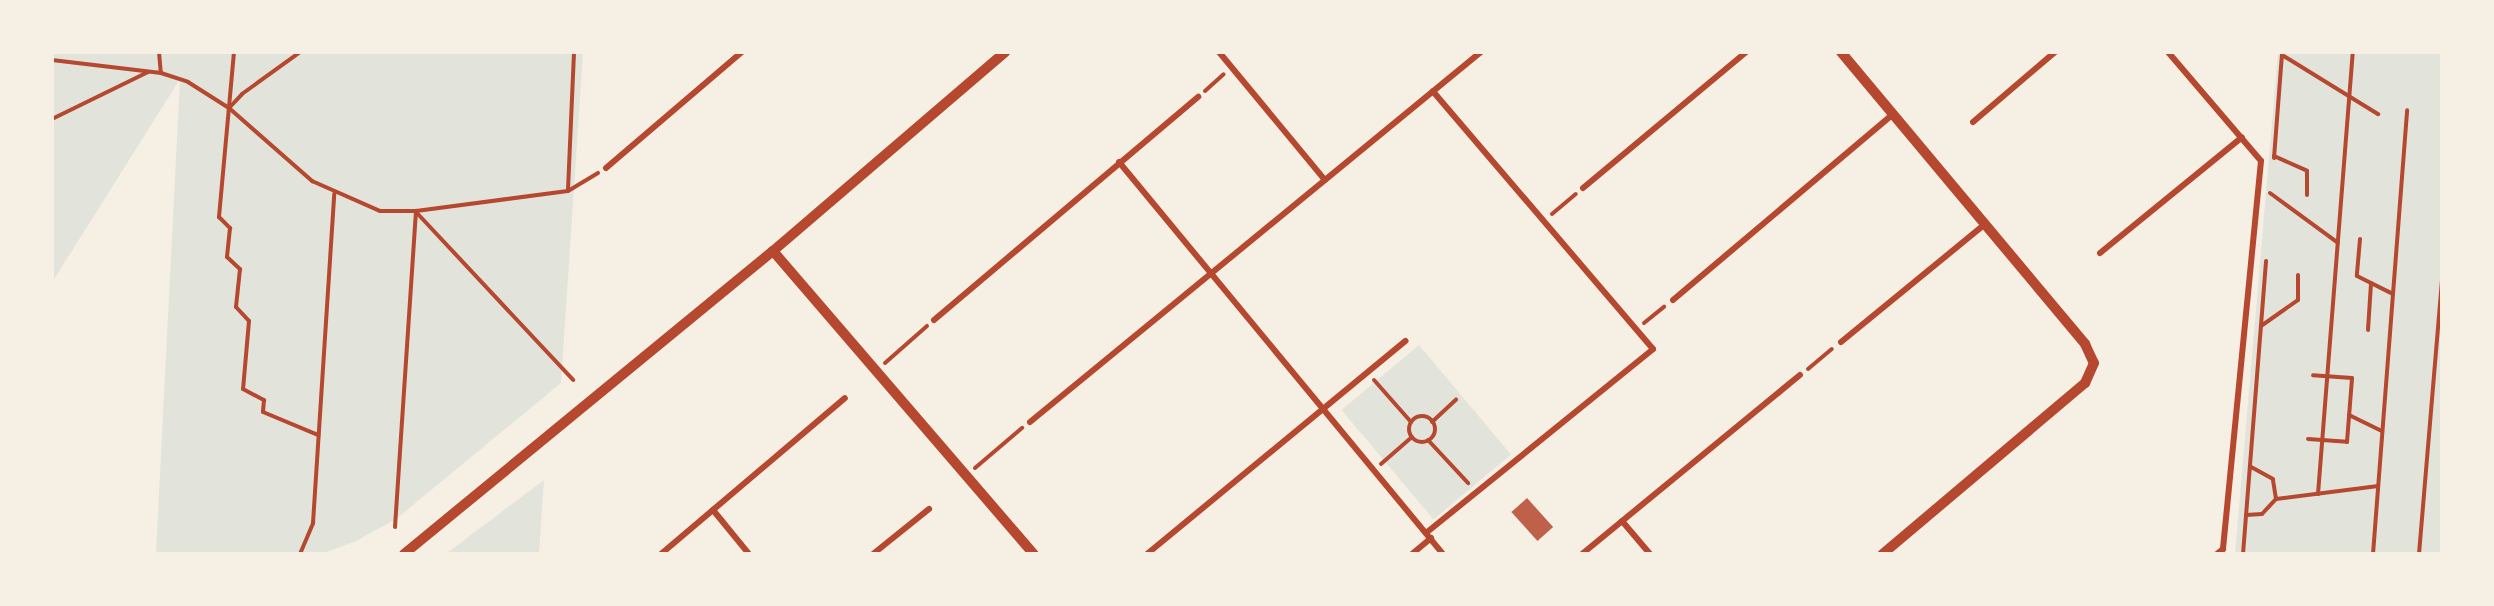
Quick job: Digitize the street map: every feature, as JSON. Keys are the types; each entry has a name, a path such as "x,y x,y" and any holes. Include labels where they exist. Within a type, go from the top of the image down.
{"street":[{"path":"606,168 742,52"},
{"path":"404,554 773,250 1005,52"},
{"path":"1219,52 1326,180"},
{"path":"1030,422 1481,52"},
{"path":"1583,188 1746,52"},
{"path":"1841,52 2085,344 2094,363 2093,373 1883,554"},
{"path":"1972,122 2055,52"},
{"path":"2168,52 2261,162 2223,549 2217,554"},
{"path":"1412,554 1476,492 1653,349 1433,91"},
{"path":"934,320 1198,97"},
{"path":"1673,300 1893,114"},
{"path":"2100,254 2242,137"},
{"path":"1119,162 1443,554"},
{"path":"1840,342 1985,224"},
{"path":"773,250 878,369 1034,554"},
{"path":"1148,554 1405,341"},
{"path":"1582,554 1800,375"},
{"path":"661,554 845,398"},
{"path":"873,554 929,509"},
{"path":"713,510 749,554"},
{"path":"1622,521 1650,554"}],"path":[{"path":"159,52 161,73"},
{"path":"234,52 219,217 230,228 227,257 240,269 236,307 249,321 243,389 264,400 263,412 318,435"},
{"path":"229,108 242,94 300,52"},
{"path":"568,191 574,52"},
{"path":"2318,494 2353,52"},
{"path":"2273,166 2282,55 2379,114"},
{"path":"52,60 149,71 188,82 229,108 292,166 334,194 380,211 416,211 568,191 606,168"},
{"path":"1198,97 1232,68"},
{"path":"52,119 149,71"},
{"path":"2373,554 2407,110"},
{"path":"2274,156 2307,171 2307,195"},
{"path":"2270,205 2272,184"},
{"path":"2260,186 2338,243"},
{"path":"1544,221 1583,188"},
{"path":"300,554 313,523 334,194"},
{"path":"416,211 573,380"},
{"path":"395,527 416,211"},
{"path":"2360,239 2357,276 2393,294"},
{"path":"2243,554 2267,249"},
{"path":"2261,326 2298,300 2298,275"},
{"path":"2419,554 2442,279"},
{"path":"2368,330 2371,283"},
{"path":"1637,330 1673,300"},
{"path":"878,369 934,320"},
{"path":"1800,375 1840,342"},
{"path":"1367,372 1411,422 1412,437"},
{"path":"2308,439 2347,442 2352,378 2313,375"},
{"path":"1432,422 1456,400"},
{"path":"2349,415 2382,431"},
{"path":"1411,422 1421,416 1432,422"},
{"path":"968,474 1030,422"},
{"path":"1428,440 1434,434 1432,422"},
{"path":"1412,437 1428,440 1476,492"},
{"path":"1374,469 1412,437"},
{"path":"2250,466 2272,479 2276,499"},
{"path":"2246,515 2262,514 2276,499 2378,486"}],"shaded area":[{"path":"53,53 583,53 561,383 396,519 356,541 324,553 156,553 180,79 53,281"},
{"path":"2278,53 2441,53 2441,553 2235,554"},
{"path":"1419,345 1511,455 1434,519 1342,410"},
{"path":"544,480 539,553 447,553"}],"building":[{"path":"1527,498 1553,527 1537,541 1511,512"}]}
